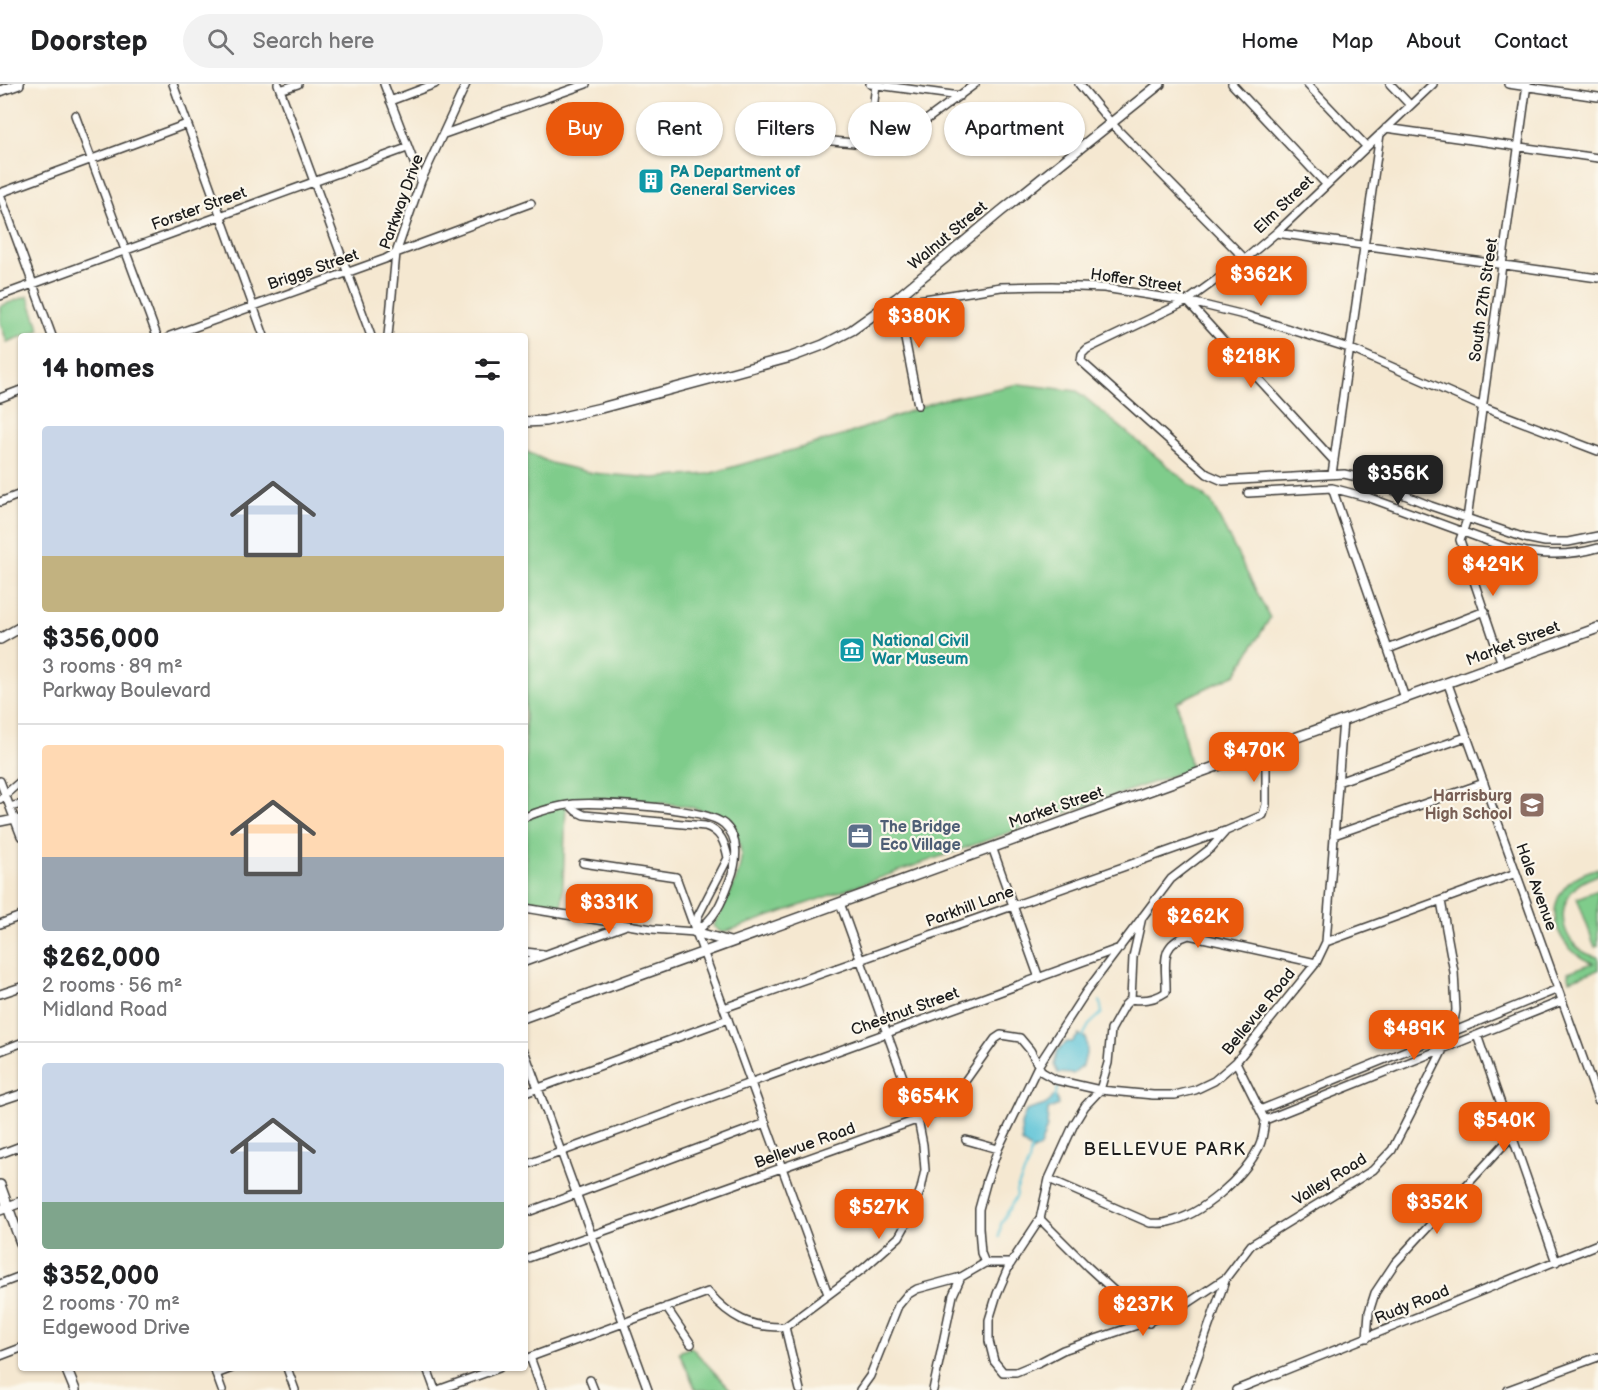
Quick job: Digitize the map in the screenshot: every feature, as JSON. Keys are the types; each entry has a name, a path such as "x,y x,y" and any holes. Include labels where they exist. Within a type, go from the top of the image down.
{"main road":[{"path":"0,91 19,84"},
{"name":"Walnut Street","path":"528,422 546,421 601,408 791,357 852,330 897,298 1160,84"},
{"name":"Market Street","path":"528,1016 1598,628"},
{"path":"0,639 18,629"},
{"path":"695,932 730,942"},
{"path":"0,1185 4,1208 18,1238"},
{"path":"67,1371 75,1390"}],"street":[{"path":"173,84 263,333"},
{"path":"298,84 279,87 370,333"},
{"path":"384,84 421,181"},
{"path":"390,101 435,84"},
{"name":"Parkway Drive","path":"388,333 396,253 421,181 466,84"},
{"path":"444,134 586,84"},
{"path":"870,84 960,96"},
{"path":"873,102 875,84"},
{"path":"932,116 975,84"},
{"path":"1079,84 1112,124 1245,259"},
{"path":"1232,84 1326,184"},
{"path":"1307,84 1366,146"},
{"path":"1390,84 1410,105"},
{"name":"Elm Street","path":"1332,474 1223,481 1215,479 1081,362 1082,354 1187,301 1245,259 1276,233 1433,84"},
{"path":"1508,84 1598,97"},
{"name":"South 27th Street","path":"1462,532 1467,519 1527,85"},
{"path":"75,114 156,333"},
{"path":"51,333 0,194 187,124"},
{"path":"1386,128 1598,158"},
{"path":"1380,134 1332,474 1366,479 1509,534 1545,542 1568,542 1598,536"},
{"name":"Forster Street","path":"0,296 408,148"},
{"name":"Briggs Street","path":"178,333 385,259 531,203"},
{"path":"1276,233 1598,278"},
{"name":"Hoffer Street","path":"897,298 918,300 1001,287 1052,286 1104,288 1187,301 1248,316 1349,348 1483,407 1598,450"},
{"path":"897,298 918,405"},
{"path":"1187,301 1334,461"},
{"path":"0,398 18,391"},
{"path":"1248,493 1332,489 1370,498 1527,553 1566,555 1598,548"},
{"path":"1332,489 1405,698"},
{"path":"0,502 18,495"},
{"path":"1462,532 1460,540 1502,664"},
{"path":"1388,649 1485,611"},
{"name":"Hale Avenue","path":"1448,684 1598,1100"},
{"name":"Bellevue Road","path":"528,1259 939,1112 958,1091 995,1039 1001,1035 1020,1038 1045,1076 1100,1090 1175,1095 1195,1090 1214,1081 1236,1062 1316,963 1326,942 1343,720"},
{"path":"1338,782 1466,737"},
{"path":"985,1263 980,1241 979,1209 998,1149 1038,1066 1086,992 1172,879 1211,848 1226,831 1263,815 1266,805 1266,750"},
{"path":"0,781 3,797 18,820 0,822"},
{"path":"1334,835 1484,783"},
{"path":"3,797 18,784"},
{"path":"528,816 570,805 606,804 669,809 704,816 723,824 735,842 736,860 723,900 709,922 695,932 626,925 528,909"},
{"path":"10,807 18,805"},
{"path":"570,805 584,815 705,826 714,829 723,839 728,858 698,916 695,932"},
{"name":"Parkhill Lane","path":"724,1008 1226,831"},
{"path":"992,847 1039,978"},
{"path":"583,864 676,878 828,1294"},
{"path":"1326,942 1516,873"},
{"name":"Valley Road","path":"1186,1390 1226,1278 1251,1245 1373,1170 1392,1150 1452,1032 1456,1010 1454,972 1441,901"},
{"path":"528,1358 708,1292 735,1317 769,1327 785,1327 864,1268 899,1237 921,1189 925,1170 923,1144 918,1119 840,903"},
{"path":"0,924 18,917"},
{"path":"1142,917 1133,957 1131,999 1111,1030 1108,1063 1100,1090 1085,1106 1074,1124 1049,1179 1040,1219 1011,1263 997,1294 989,1320 989,1341 994,1361 1003,1372 1016,1372 1063,1350 1149,1323 1173,1313 1226,1278"},
{"path":"528,961 626,925"},
{"path":"1131,999 1140,1001 1160,996 1166,992 1164,958 1168,948 1176,939 1189,935 1316,963"},
{"name":"Chestnut Street","path":"528,1164 1120,948"},
{"path":"528,952 545,955"},
{"path":"0,994 18,988"},
{"path":"1260,1110 1558,989"},
{"path":"1265,1120 1562,1001"},
{"path":"528,1092 728,1019"},
{"path":"1477,1035 1556,1262"},
{"path":"0,1051 18,1045"},
{"path":"528,1061 648,1390"},
{"path":"1049,1179 1150,1222 1168,1223 1208,1204 1247,1166 1260,1146 1265,1120 1236,1062"},
{"path":"0,1101 18,1095"},
{"path":"528,1212 766,1123"},
{"path":"1367,1338 1369,1312 1375,1293 1395,1263 1511,1137"},
{"path":"966,1140 998,1149"},
{"path":"0,1154 18,1147"},
{"path":"1040,1219 1088,1268 1149,1323"},
{"name":"Rudy Road","path":"1236,1390 1598,1244"},
{"path":"860,1390 870,1376 898,1306 907,1295 917,1289 962,1277 985,1263 1011,1263"},
{"path":"0,1284 18,1277"},
{"path":"933,1390 953,1295 962,1277"},
{"path":"666,1307 691,1344"},
{"path":"785,1327 800,1390"},
{"path":"0,1356 18,1349"},
{"path":"1508,1390 1598,1357"},
{"path":"528,1360 542,1390"},
{"path":"215,1371 222,1390"},
{"path":"288,1371 295,1390"},
{"path":"428,1371 437,1390 491,1371"},
{"path":"590,1380 594,1390"}],"green space":[{"path":"28,296 40,330 32,333 18,333 18,338 7,342 0,322 0,306"},
{"path":"1019,384 1077,391 1211,502 1270,618 1236,674 1177,702 1191,769 722,933 713,926 731,891 738,872 741,854 738,838 730,826 719,818 692,808 606,799 566,807 562,908 528,902 528,452 551,463 592,473 653,478 708,474 845,435 937,401"},
{"path":"1598,868 1598,875 1582,882 1569,895 1563,917 1565,928 1577,947 1598,957 1598,970 1570,980 1568,972 1593,963 1572,951 1564,941 1555,920 1555,908 1559,897 1569,883 1580,875"},
{"path":"1598,890 1598,946 1595,947 1577,898"},
{"path":"691,1347 731,1390 696,1390 679,1352"}],"water":[{"path":"1079,1035 1086,1038 1087,1050 1083,1066 1073,1074 1058,1073 1054,1065 1057,1051"},
{"path":"1053,1097 1057,1098 1058,1105 1048,1110 1047,1127 1040,1147 1033,1151 1022,1143 1021,1124 1026,1111 1045,1105"}],"waterway":[{"path":"1083,1036 1089,1025 1102,1013 1100,1001"},
{"path":"1054,1100 1058,1087"},
{"path":"999,1237 1001,1224 1017,1195 1016,1191 1029,1162 1031,1149"}],"place":[{"name":"PA Department of General Services","path":"651,181"},
{"name":"National Civil War Museum","path":"852,650"},
{"name":"Harrisburg High School","path":"1532,805"},
{"name":"The Bridge Eco Village","path":"860,836"}],"district":[{"name":"BELLEVUE PARK","path":"1165,1149"}]}
